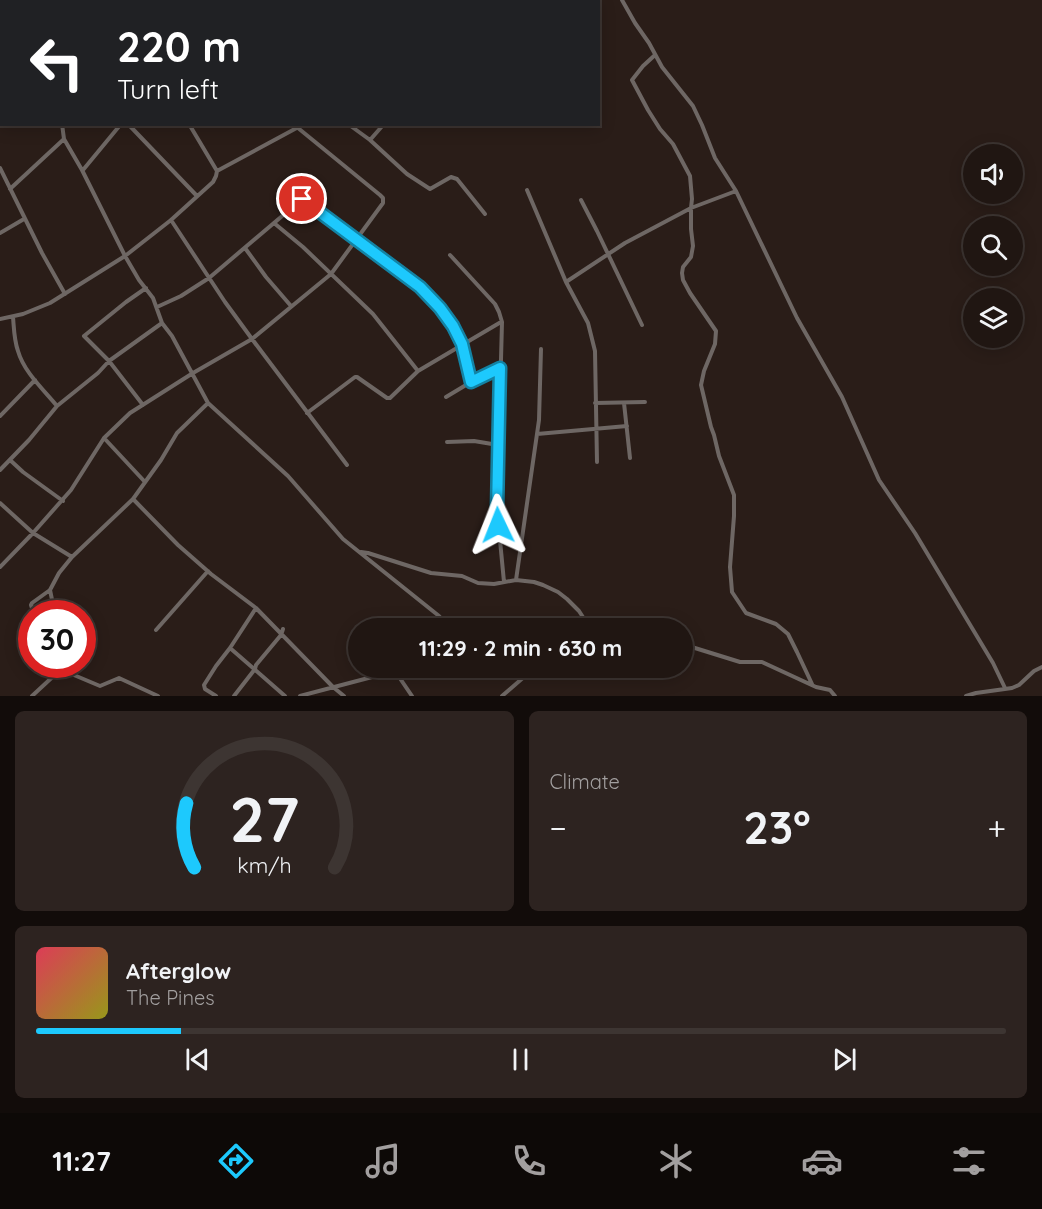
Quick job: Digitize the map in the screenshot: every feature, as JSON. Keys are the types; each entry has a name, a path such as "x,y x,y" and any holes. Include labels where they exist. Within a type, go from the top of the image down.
{"street":[{"path":"622,0 669,78 693,106 711,151 736,191 797,318 842,397 879,480 915,533 993,663 1005,688"},
{"path":"655,55 632,78 632,82 660,129 673,144 690,176 693,246 691,257 683,267 682,273 690,293 716,331 715,344 701,385 719,456 734,495 730,567 732,592 746,613 776,624 788,634 812,684"},
{"path":"62,126 64,139 125,256 153,298 162,323 172,336 208,403 288,476 343,539 441,618"},
{"path":"82,170 119,126"},
{"path":"130,126 197,196"},
{"path":"0,319 14,317 51,303 125,256 171,220 213,182 217,171 190,126"},
{"path":"217,171 302,126"},
{"path":"351,126 370,140 407,174 430,189 452,177 457,179 485,214"},
{"path":"370,140 382,126"},
{"path":"0,567 63,501 104,438 130,413 252,339 331,274 383,203 380,195 298,129"},
{"path":"9,189 64,139"},
{"path":"0,168 42,254 65,294"},
{"path":"157,307 181,296 209,278 320,184"},
{"path":"527,190 566,282 588,322 592,336 595,351 597,462"},
{"path":"566,282 625,243 691,208 736,191"},
{"path":"302,199 420,287 440,308 462,344 471,382"},
{"path":"581,200 642,325"},
{"path":"0,233 24,219"},
{"path":"171,220 252,339 347,465"},
{"path":"274,223 373,314 418,371"},
{"path":"245,248 291,306"},
{"path":"450,255 495,304 502,322 497,509 504,582"},
{"path":"143,405 110,361 85,338 85,335 146,288"},
{"path":"14,317 18,353 25,367 57,406"},
{"path":"307,413 355,377 390,398 418,371 502,322"},
{"path":"0,470 57,406 98,374 110,361 162,323"},
{"path":"516,580 537,434 542,377 541,349"},
{"path":"446,396 500,368"},
{"path":"0,416 35,380"},
{"path":"595,403 645,402"},
{"path":"36,600 50,590 59,573 72,557 133,499 177,433 208,403"},
{"path":"624,403 630,458"},
{"path":"537,434 627,426"},
{"path":"104,438 145,482"},
{"path":"447,442 474,441 498,445"},
{"path":"10,460 63,501"},
{"path":"133,499 178,545 211,574 256,608 344,696"},
{"path":"0,503 33,533 72,557"},
{"path":"360,552 431,573 462,576 478,583 494,584 516,580 534,582 558,592 584,618"},
{"path":"156,630 208,571"},
{"path":"50,590 52,600"},
{"path":"216,696 204,686 256,608"},
{"path":"234,696 281,635 283,629"},
{"path":"693,647 740,662 762,662 816,687 830,690 835,696"},
{"path":"230,648 285,696"},
{"path":"966,696 1019,686 1034,671 1042,667"},
{"path":"32,696 62,670 100,686 119,678 158,696"},
{"path":"300,696 368,678"},
{"path":"400,678 412,696"},
{"path":"502,696 523,678"}],"route":[{"path":"302,199 420,287 440,308 462,344 471,382 500,368 498,525"}]}
